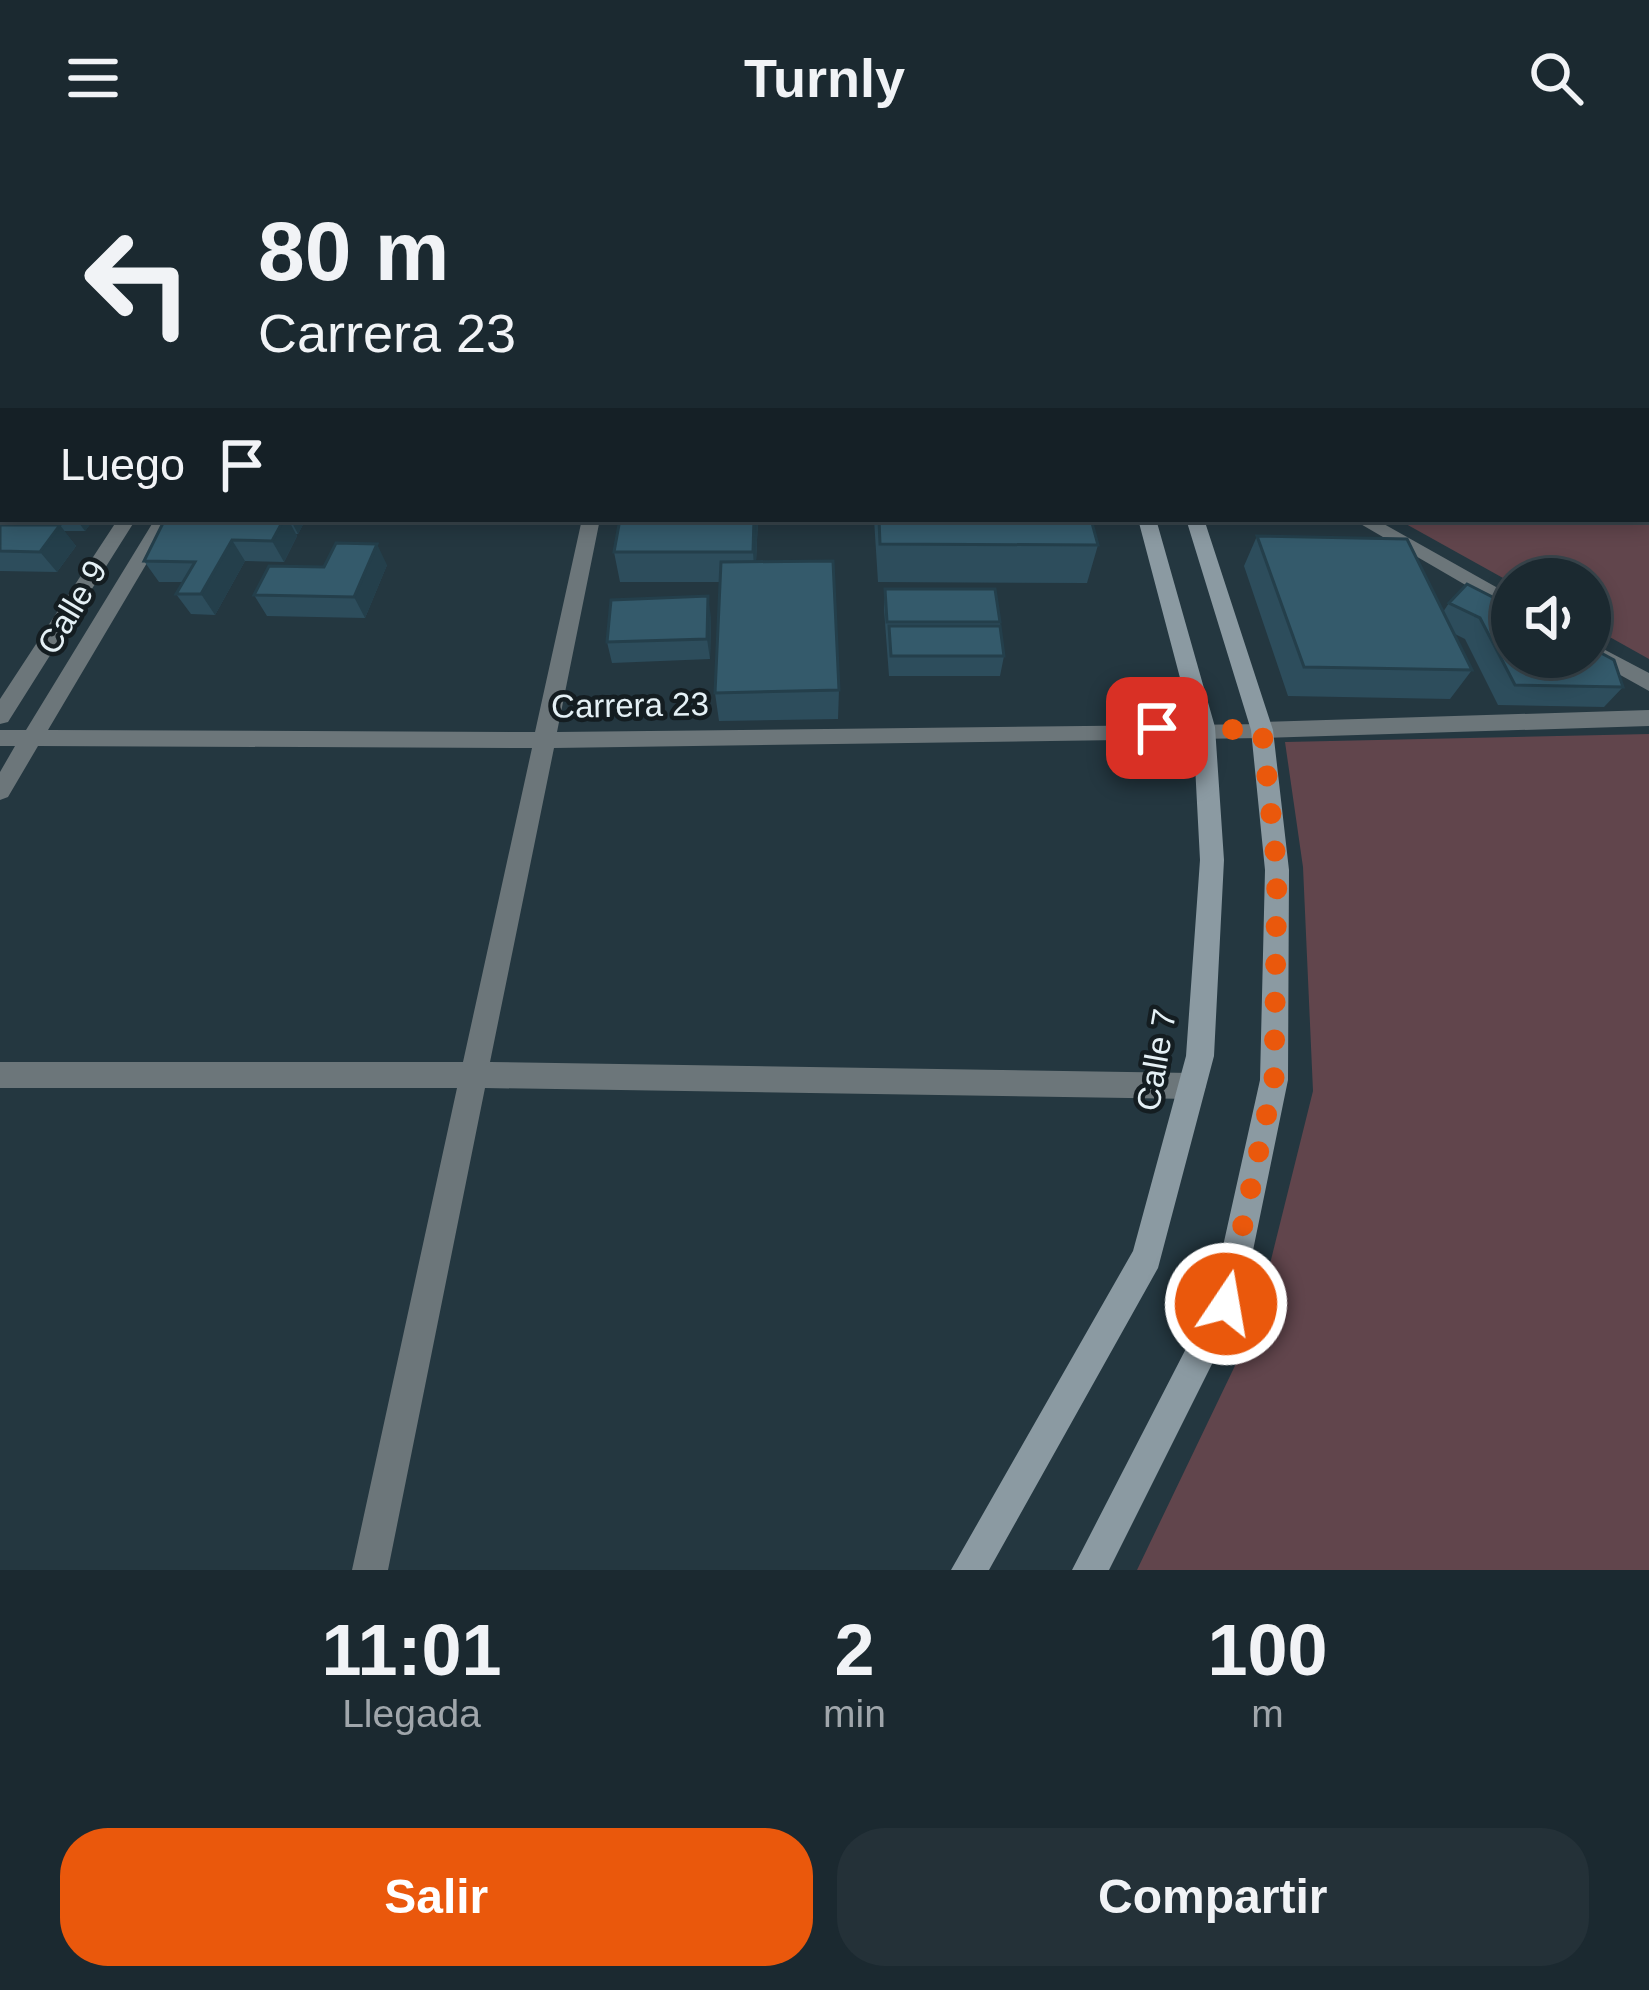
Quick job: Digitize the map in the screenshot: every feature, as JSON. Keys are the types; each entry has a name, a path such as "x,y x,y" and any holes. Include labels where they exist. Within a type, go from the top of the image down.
{"main road":[{"name":"Calle 7","path":"969,1570 1147,1257 1200,1056 1212,860 1204,728 1148,522"}],"street":[{"name":"Calle 9","path":"0,716 125,522"},
{"name":"Calle 9","path":"0,791 162,522"},
{"path":"370,1570 590,522"},
{"path":"1090,1570 1226,1304 1274,1080 1277,870 1262,730 1196,522"},
{"path":"1366,522 1491,593"},
{"path":"1611,662 1649,683"},
{"name":"Carrera 23","path":"0,738 547,740 1262,730 1649,718"},
{"path":"0,1075 476,1075 1192,1086"}],"shaded area":[{"path":"1402,522 1649,522 1649,659 1611,638 1611,558 1491,558 1491,571"},
{"path":"1649,734 1649,1570 1137,1570 1255,1324 1313,1091 1303,867 1285,742"}],"building":[{"path":"164,522 282,522 272,541 232,540 201,594 176,594 195,562 144,561"},
{"path":"619,522 754,522 753,552 614,552"},
{"path":"879,522 1092,522 1098,545 880,544"},
{"path":"0,525 60,525 40,552 0,551"},
{"path":"1257,536 1407,539 1472,670 1304,667"},
{"path":"336,543 377,544 354,597 254,595 269,566 324,567"},
{"path":"833,561 839,690 715,693 721,562"},
{"path":"1467,584 1491,596 1491,639 1480,618 1449,603"},
{"path":"885,589 995,589 1000,622 887,622"},
{"path":"708,596 707,639 607,642 611,600"},
{"path":"889,626 1000,626 1004,656 891,656"},
{"path":"1611,658 1623,687 1515,685 1511,678 1611,678"}],"route":[{"path":"1157,728 1262,730 1277,870 1274,1080 1226,1304"}]}
